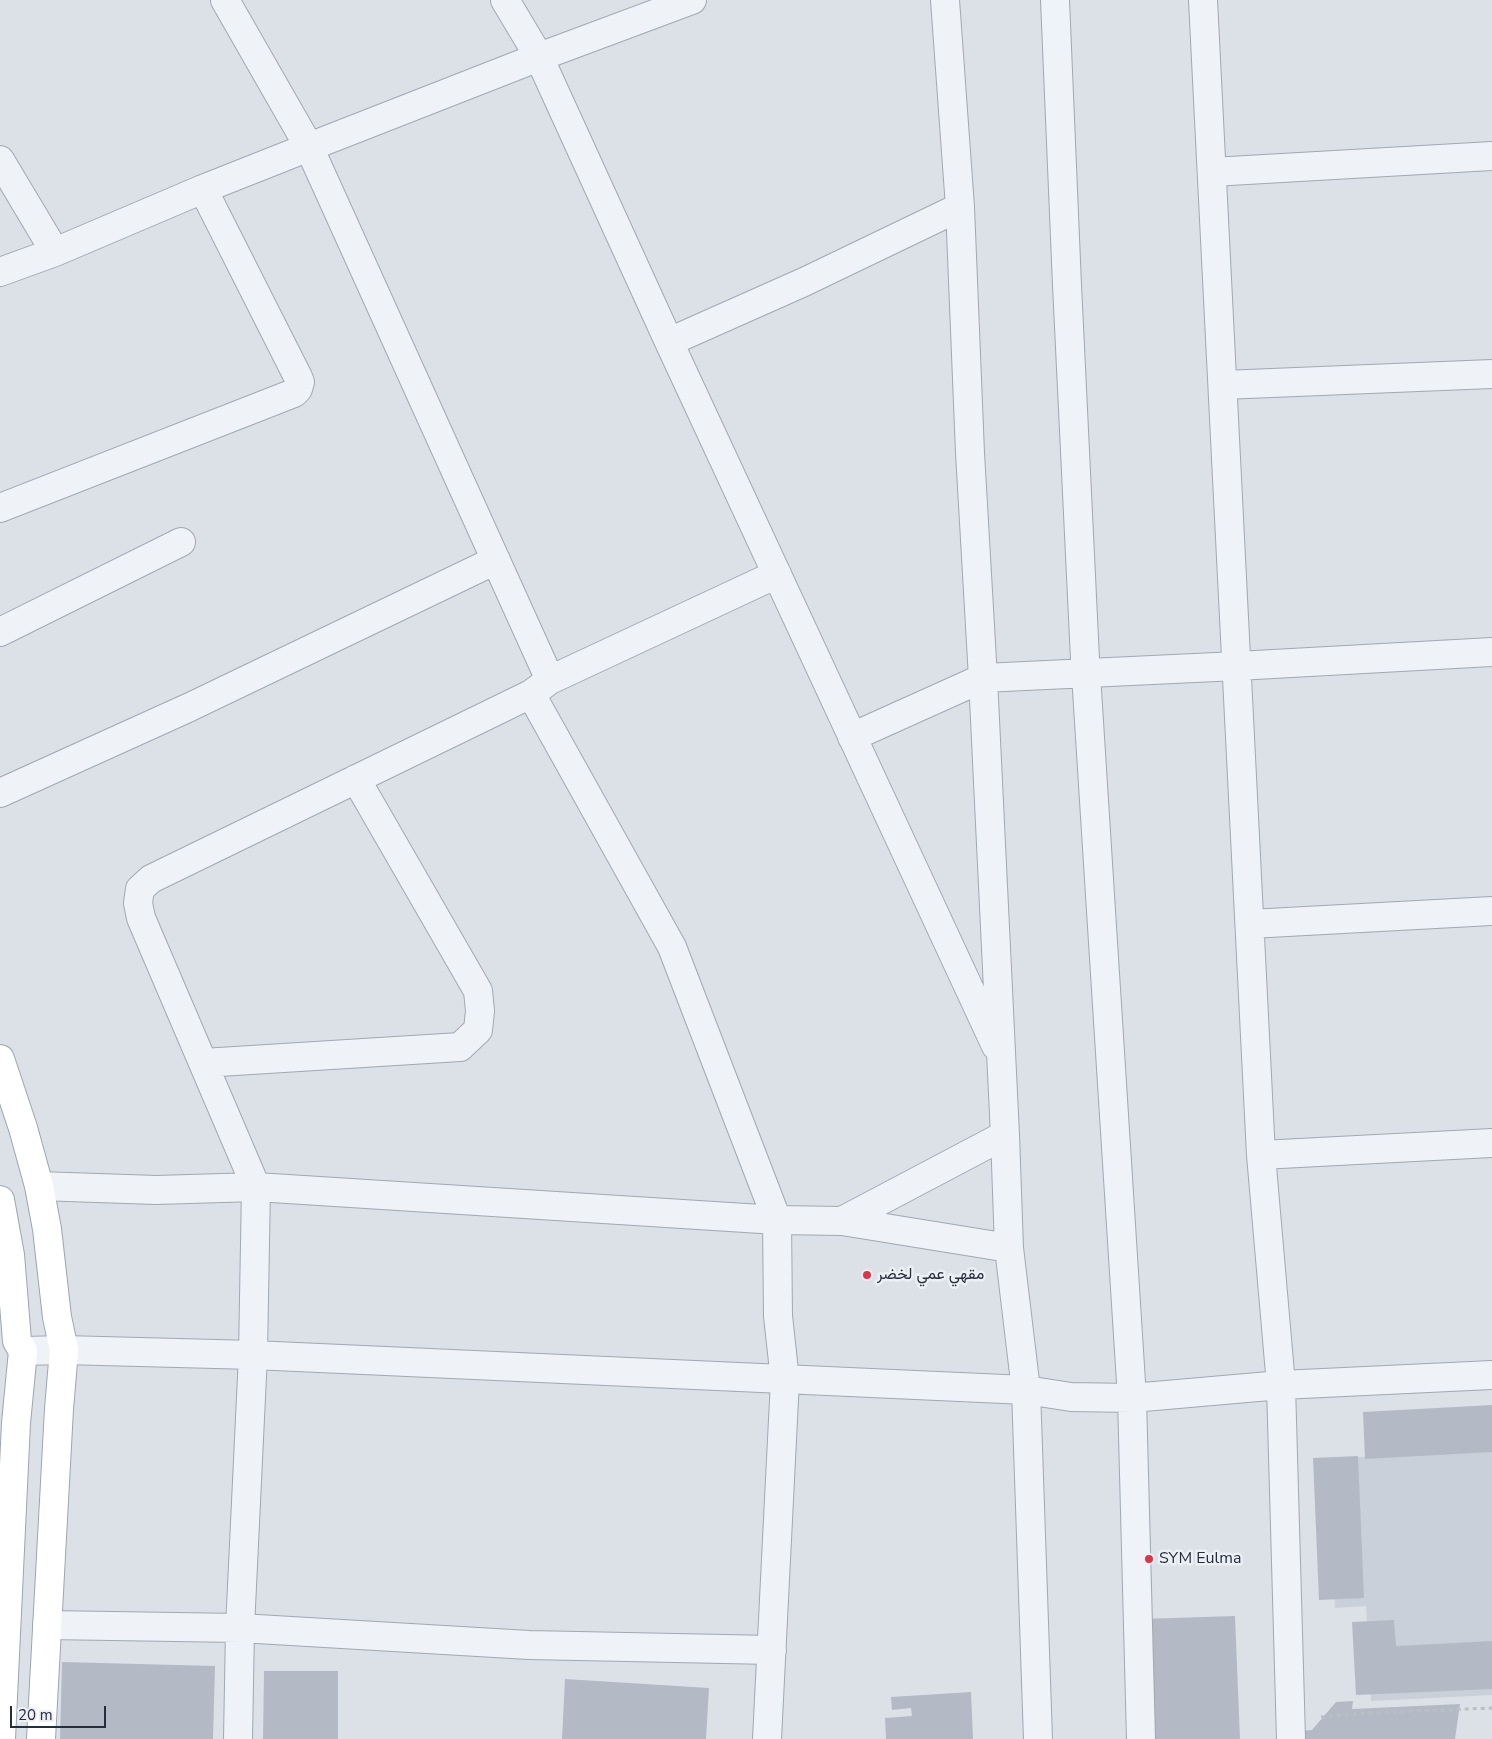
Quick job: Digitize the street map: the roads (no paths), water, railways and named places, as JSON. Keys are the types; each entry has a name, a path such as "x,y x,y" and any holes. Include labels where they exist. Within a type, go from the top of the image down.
{"main road":[{"path":"0,1059 39,1186 47,1229 57,1317 64,1350 41,1739"},
{"path":"0,1200 10,1254 17,1341 23,1351 6,1509 1,1739"}],"street":[{"path":"225,0 309,147 496,560 540,687 672,947 777,1220 778,1316 785,1380 767,1739"},
{"path":"505,0 539,57 669,342 1002,1058"},
{"path":"0,272 55,252 203,189 309,147 539,57 692,0"},
{"path":"945,0 960,208 970,453 1002,1058 1009,1248 1026,1390 1038,1739"},
{"path":"1055,0 1086,672 1132,1398 1142,1739"},
{"path":"1203,0 1261,1155 1281,1385 1291,1729"},
{"path":"1212,172 1492,156"},
{"path":"0,160 55,252"},
{"path":"0,508 294,393 298,389 300,382 298,377 203,189"},
{"path":"669,342 804,282 960,208"},
{"path":"1223,385 1492,374"},
{"path":"0,632 181,542"},
{"path":"0,793 190,706 496,560"},
{"path":"238,1739 240,1628 253,1355 256,1187 141,918 138,903 140,889 151,879 540,687 777,574"},
{"path":"852,737 983,678 1492,652"},
{"path":"203,1063 460,1046 478,1030 480,1010 478,991 356,779"},
{"path":"1250,924 1492,912"},
{"path":"842,1221 1005,1135"},
{"path":"1261,1155 1492,1143"},
{"path":"39,1186 156,1190 256,1187 777,1220 842,1221 1009,1248"},
{"path":"23,1351 64,1350 253,1355 1026,1390 1071,1397 1132,1398 1281,1385 1492,1375"},
{"path":"47,1625 240,1628 529,1645 772,1650"}],"place":[{"name":"مقهي عمي لخضر","path":"867,1275"},
{"name":"SYM Eulma","path":"1149,1559"}]}
